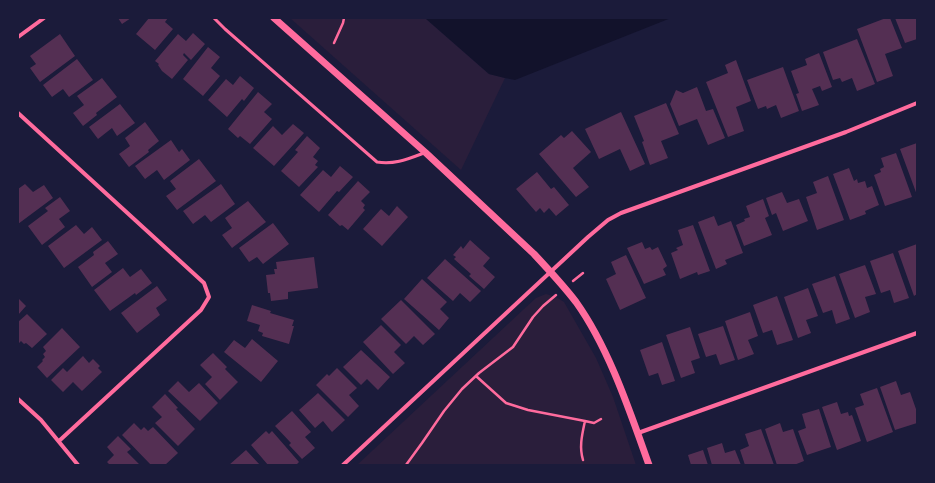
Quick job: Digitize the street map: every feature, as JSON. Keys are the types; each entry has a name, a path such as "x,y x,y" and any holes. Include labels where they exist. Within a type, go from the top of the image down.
{"street":[{"path":"18,37 44,18"},
{"path":"274,18 426,153 534,254 576,302 596,334 619,384 649,465"},
{"path":"343,465 588,236 608,220 621,213 846,132 917,103"},
{"path":"18,113 204,283 208,297 201,310 59,441"},
{"path":"638,433 917,333"},
{"path":"18,399 41,420 78,465"}],"lane":[{"path":"214,18 306,101 377,162 388,164 403,161 426,153"}],"path":[{"path":"334,42 344,18"},
{"path":"406,465 444,411 462,389 513,347 533,317 543,306 583,273"},
{"path":"476,376 506,403 528,410 585,422 594,423 601,419"},
{"path":"583,460 581,446 585,422"}],"shaded area":[{"path":"290,18 425,18 489,74 505,78 461,170"},
{"path":"425,18 671,18 515,80 489,74"},
{"path":"546,294 556,297 564,302 596,358 613,397 636,465 357,465 536,298"}],"building":[{"path":"118,18 131,18 122,24"},
{"path":"149,18 168,18 165,22 173,29 155,50 136,34"},
{"path":"886,18 890,18 902,48 885,54 893,76 877,82 857,29"},
{"path":"895,18 917,18 917,39 905,43"},
{"path":"193,33 205,44 191,60 184,53 183,55 188,60 172,79 162,71 158,65 159,64 155,61 178,34 186,41"},
{"path":"60,34 75,56 40,82 30,68 36,64 30,56"},
{"path":"857,39 875,84 857,91 852,78 842,82 840,78 833,80 823,52"},
{"path":"208,47 220,57 211,68 220,76 203,96 183,79"},
{"path":"819,53 832,87 822,91 820,86 812,89 819,105 802,111 796,94 799,93 791,71 807,65 805,59"},
{"path":"77,59 93,80 69,97 63,89 52,97 43,85"},
{"path":"736,60 751,101 736,107 744,131 728,137 706,82 728,73 725,65"},
{"path":"783,67 799,111 781,118 776,105 767,109 766,106 758,109 747,80"},
{"path":"240,76 254,88 244,101 242,99 227,117 208,100 226,79 233,85"},
{"path":"102,78 117,97 96,113 97,115 83,126 73,113 84,105 77,96"},
{"path":"697,87 706,111 713,109 725,138 708,145 697,119 679,126 670,104 676,90 683,93"},
{"path":"258,92 272,104 264,112 272,119 250,144 240,136 238,138 228,129"},
{"path":"666,103 679,134 661,141 668,158 650,165 642,142 644,141 634,116"},
{"path":"120,104 135,123 117,136 112,128 98,139 89,127"},
{"path":"621,112 645,164 630,171 620,149 599,159 585,129"},
{"path":"145,122 159,141 148,150 149,152 129,167 119,154 130,146 125,138"},
{"path":"293,124 304,133 274,166 253,148 273,126 282,135"},
{"path":"572,131 591,152 573,168 589,187 576,197 539,154 561,135 564,138"},
{"path":"307,136 320,148 313,157 318,161 315,165 318,167 299,187 281,171 298,152 295,150"},
{"path":"171,140 179,152 182,149 190,160 164,180 157,170 145,179 135,166"},
{"path":"917,143 917,195 900,149"},
{"path":"896,153 912,197 885,206 874,175 881,172 880,169 884,167 881,158"},
{"path":"199,159 216,181 177,210 166,196 176,189 170,181"},
{"path":"340,166 353,177 339,192 337,191 319,212 300,195 323,170 331,177"},
{"path":"849,168 854,181 857,179 858,183 865,181 867,188 872,186 879,205 865,211 866,214 850,220 833,174"},
{"path":"537,172 551,189 554,187 569,205 556,216 549,208 544,213 540,208 536,212 516,189"},
{"path":"828,176 844,220 817,230 806,197 817,193 813,182"},
{"path":"358,181 370,192 361,201 365,205 363,208 365,210 348,230 342,225 340,226 328,215"},
{"path":"25,184 33,192 44,185 53,198 18,224 18,189"},
{"path":"221,184 235,204 211,222 205,215 193,224 183,211"},
{"path":"782,192 787,203 799,199 808,221 783,231 776,213 772,215 766,198"},
{"path":"60,197 70,211 59,219 65,227 42,245 28,226 48,211 45,208"},
{"path":"763,199 769,216 765,218 772,235 744,246 736,225 745,221 744,219 750,217 746,206"},
{"path":"248,201 266,222 232,248 222,235 232,228 225,218"},
{"path":"397,206 408,217 382,246 363,229 381,209 389,216"},
{"path":"714,216 718,226 731,221 743,253 725,260 727,264 716,269 698,222"},
{"path":"273,223 289,244 263,264 257,257 249,262 239,248"},
{"path":"76,225 84,234 92,227 102,240 64,268 48,246"},
{"path":"693,225 710,271 698,275 697,272 680,279 671,253 678,250 676,248 683,245 678,230"},
{"path":"470,240 490,258 483,266 495,277 484,289 469,276 471,274 454,259 456,257 453,255 461,246 463,249"},
{"path":"108,241 118,254 105,263 112,272 92,287 78,267 94,255 93,252"},
{"path":"642,242 645,249 650,247 652,250 658,247 667,266 663,269 666,275 644,284 627,248"},
{"path":"917,244 917,294 914,296 898,251"},
{"path":"893,253 909,298 894,303 890,290 881,293 870,261"},
{"path":"626,255 646,298 620,310 606,279 616,274 611,262"},
{"path":"314,257 318,288 288,292 288,299 271,301 270,293 268,293 266,275 275,274 274,269 277,269 276,262"},
{"path":"445,259 481,291 470,302 460,293 453,301 427,278"},
{"path":"865,265 876,294 865,297 870,312 855,318 839,274"},
{"path":"123,268 130,277 141,269 152,283 110,311 94,290"},
{"path":"835,276 850,319 836,324 832,310 823,313 812,284"},
{"path":"422,279 447,302 440,309 449,318 439,330 404,299"},
{"path":"157,286 167,300 156,308 160,315 137,333 121,313"},
{"path":"808,288 818,316 806,320 811,333 798,338 784,297"},
{"path":"777,296 793,340 777,345 772,330 763,333 753,305"},
{"path":"18,298 26,306 18,315"},
{"path":"401,300 435,334 423,345 414,336 406,344 381,319"},
{"path":"252,305 271,311 270,313 294,320 292,326 294,326 289,344 262,336 263,333 258,331 260,325 247,321"},
{"path":"750,312 758,336 748,340 754,354 738,360 725,321"},
{"path":"27,314 47,334 32,348 21,341 18,344 18,322"},
{"path":"381,325 401,345 394,352 405,363 393,374 363,342"},
{"path":"723,326 735,360 720,365 716,354 706,357 698,334"},
{"path":"690,327 700,358 691,361 695,373 681,378 666,335"},
{"path":"62,328 80,347 47,378 37,367 45,357 43,354 46,351 43,347"},
{"path":"252,339 278,361 261,382 224,352 234,340 245,348"},
{"path":"662,342 675,381 662,385 658,373 649,376 640,350"},
{"path":"361,350 390,377 378,390 367,379 361,385 343,367"},
{"path":"213,353 227,367 225,369 238,382 220,400 205,384 212,377 200,365"},
{"path":"83,356 89,363 93,359 100,366 98,368 102,372 82,391 73,382 63,392 51,380 63,368 67,372"},
{"path":"337,368 357,388 349,395 359,406 348,417 316,385 327,374 329,376"},
{"path":"178,381 189,392 199,383 218,403 200,421 168,391"},
{"path":"896,381 901,395 910,392 917,412 917,423 895,430 880,387"},
{"path":"877,388 893,432 867,442 855,408 864,405 860,394"},
{"path":"318,393 345,420 332,432 323,421 315,428 299,410"},
{"path":"165,394 178,408 176,409 195,429 178,446 155,423 162,417 152,407"},
{"path":"837,402 841,414 848,412 849,416 852,415 861,441 837,450 822,407"},
{"path":"819,409 831,447 807,455 798,431 806,428 802,414"},
{"path":"292,411 311,432 305,437 315,448 302,459 289,445 291,443 275,426"},
{"path":"134,423 141,430 144,427 148,431 153,427 178,453 165,465 151,465 122,435"},
{"path":"780,423 783,432 793,429 804,461 794,465 777,465 765,429"},
{"path":"761,429 774,465 745,465 740,450 749,446 745,434"},
{"path":"266,431 269,434 272,431 299,462 296,465 268,465 251,445"},
{"path":"118,436 131,449 127,452 140,465 110,465 107,462 114,455 107,447"},
{"path":"722,443 725,453 735,450 741,465 712,465 707,448"},
{"path":"246,450 260,465 229,465"},
{"path":"703,450 708,465 691,465 688,455"}]}
